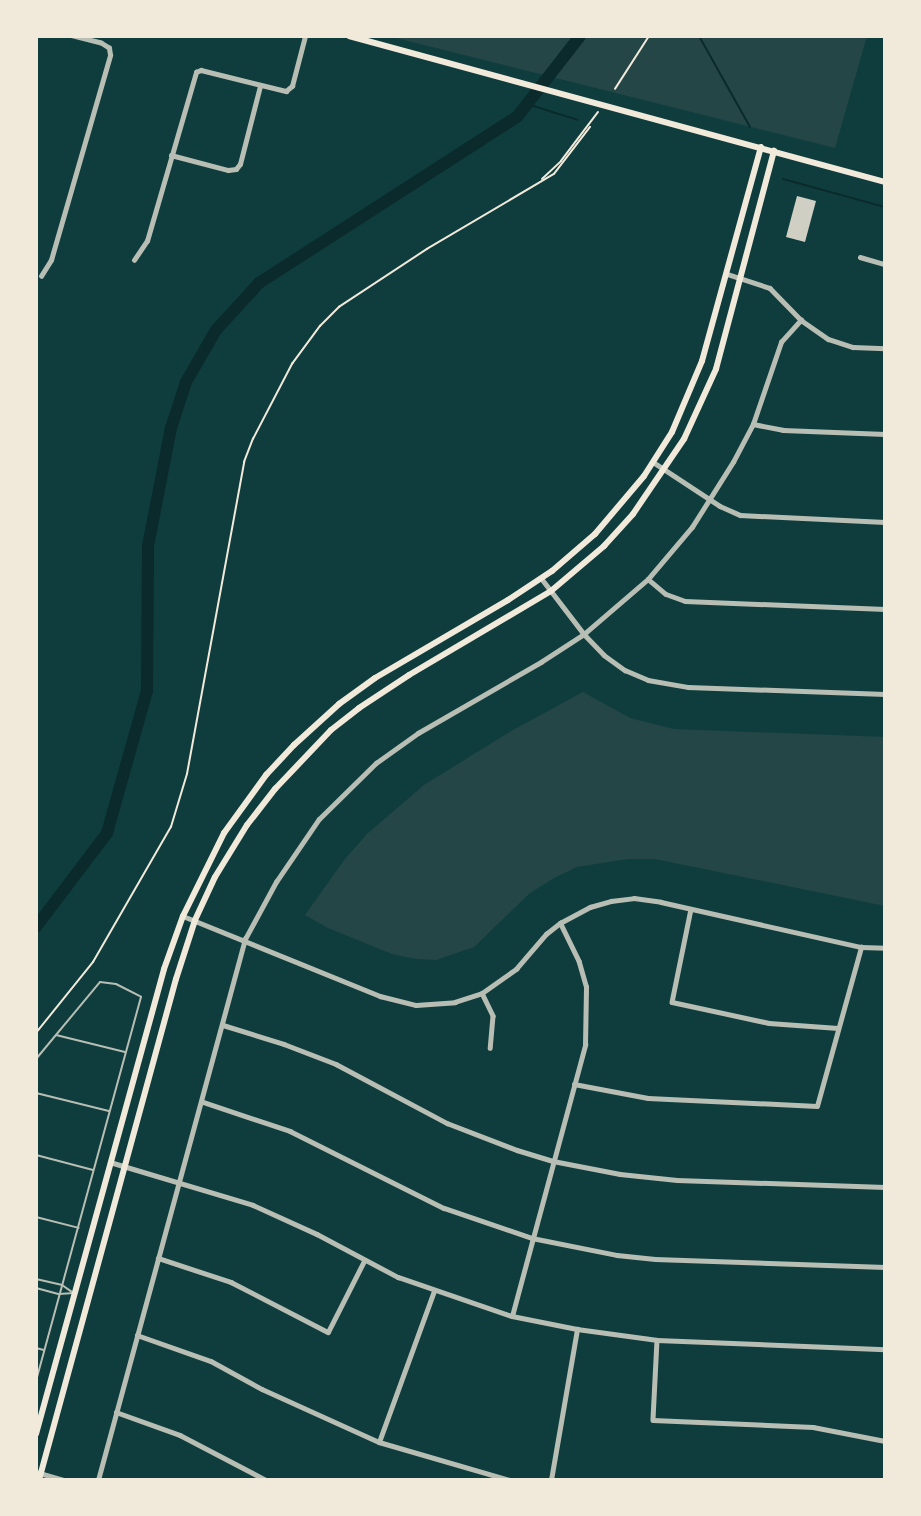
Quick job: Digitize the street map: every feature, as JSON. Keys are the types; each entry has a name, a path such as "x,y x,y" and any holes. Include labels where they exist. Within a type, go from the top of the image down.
{"main road":[{"path":"349,36 599,102 885,182"},
{"path":"36,1434 164,969 183,916 224,833 257,787 294,745 346,698 375,678 542,579 606,522 653,462 672,432 691,392 728,274 761,147"},
{"path":"39,1475 195,920 226,858 275,789 331,730 384,691 551,591 604,546 633,514 665,470 693,421 713,376 742,278 774,151"},
{"path":"375,678 384,691"},
{"path":"75,1293 89,1297"}],"street":[{"path":"41,276 51,260 110,55 109,48 100,43 72,36"},
{"path":"134,260 147,241 196,72 201,70 286,91 292,86 305,36"},
{"path":"171,155 228,170 236,169 240,164 260,86"},
{"path":"860,257 885,264"},
{"path":"728,274 770,288 801,320 820,335 840,344 885,348"},
{"path":"98,1480 203,1102 245,939 276,882 319,819 368,770 418,733 541,662 584,634 648,579 675,549 710,500 753,424 781,342 801,320"},
{"path":"753,424 783,430 885,434"},
{"path":"653,462 729,511 752,517 885,522"},
{"path":"542,579 584,634 604,654 625,670 665,684 885,694"},
{"path":"648,579 666,594 685,602 885,609"},
{"path":"183,916 245,939 380,996 400,1002 438,1004 482,993 516,969 546,934 560,923 590,907 634,898 861,947 885,948"},
{"path":"691,909 672,1002 769,1023 838,1028"},
{"path":"512,1316 585,1045 586,987 579,962 560,923"},
{"path":"574,1084 648,1098 817,1106 861,947"},
{"path":"482,993 493,1016 490,1048"},
{"path":"223,1025 284,1044 336,1064 447,1123 553,1161 620,1174 678,1180 885,1187"},
{"path":"203,1102 300,1136 444,1208 532,1238 617,1255 655,1259 885,1267"},
{"path":"110,1162 180,1181 253,1205 317,1234 364,1261 434,1291 512,1316 577,1329 657,1340 885,1349"},
{"path":"158,1258 231,1282 328,1332 364,1261"},
{"path":"379,1442 434,1291"},
{"path":"551,1480 577,1329"},
{"path":"137,1335 211,1361 272,1394 379,1442 510,1480"},
{"path":"657,1340 653,1420 813,1426 885,1441"},
{"path":"116,1413 180,1434 266,1480"},
{"path":"39,1475 64,1480"}],"lane":[{"path":"36,1059 100,982 116,984 141,997 36,1381"},
{"path":"56,1035 125,1052"},
{"path":"36,1093 109,1111"},
{"path":"36,1155 93,1170"},
{"path":"36,1217 79,1228"},
{"path":"36,1279 62,1286 75,1293"},
{"path":"36,1288 59,1294 75,1293"},
{"path":"36,1348 44,1350"}],"path":[{"path":"615,89 650,36"},
{"path":"539,182 568,153 599,102"},
{"path":"36,1034 93,962 171,827 187,774 244,462 253,439 292,364 320,326 350,298 554,174 564,165 590,127"}],"shaded area":[{"path":"388,36 867,36 835,148"},
{"path":"583,692 630,718 674,729 885,737 885,906 655,859 628,859 577,867 554,878 530,893 474,947 436,960 392,954 328,928 305,915 345,859 367,834 424,785 513,730"}],"building":[{"path":"797,196 816,201 805,242 786,237"}],"waterway":[{"path":"36,927 107,833 147,691 148,546 171,428 186,382 216,330 259,283 517,117 580,36"},
{"path":"699,36 750,127"},
{"path":"527,104 578,120"},
{"path":"783,179 885,207"}]}
